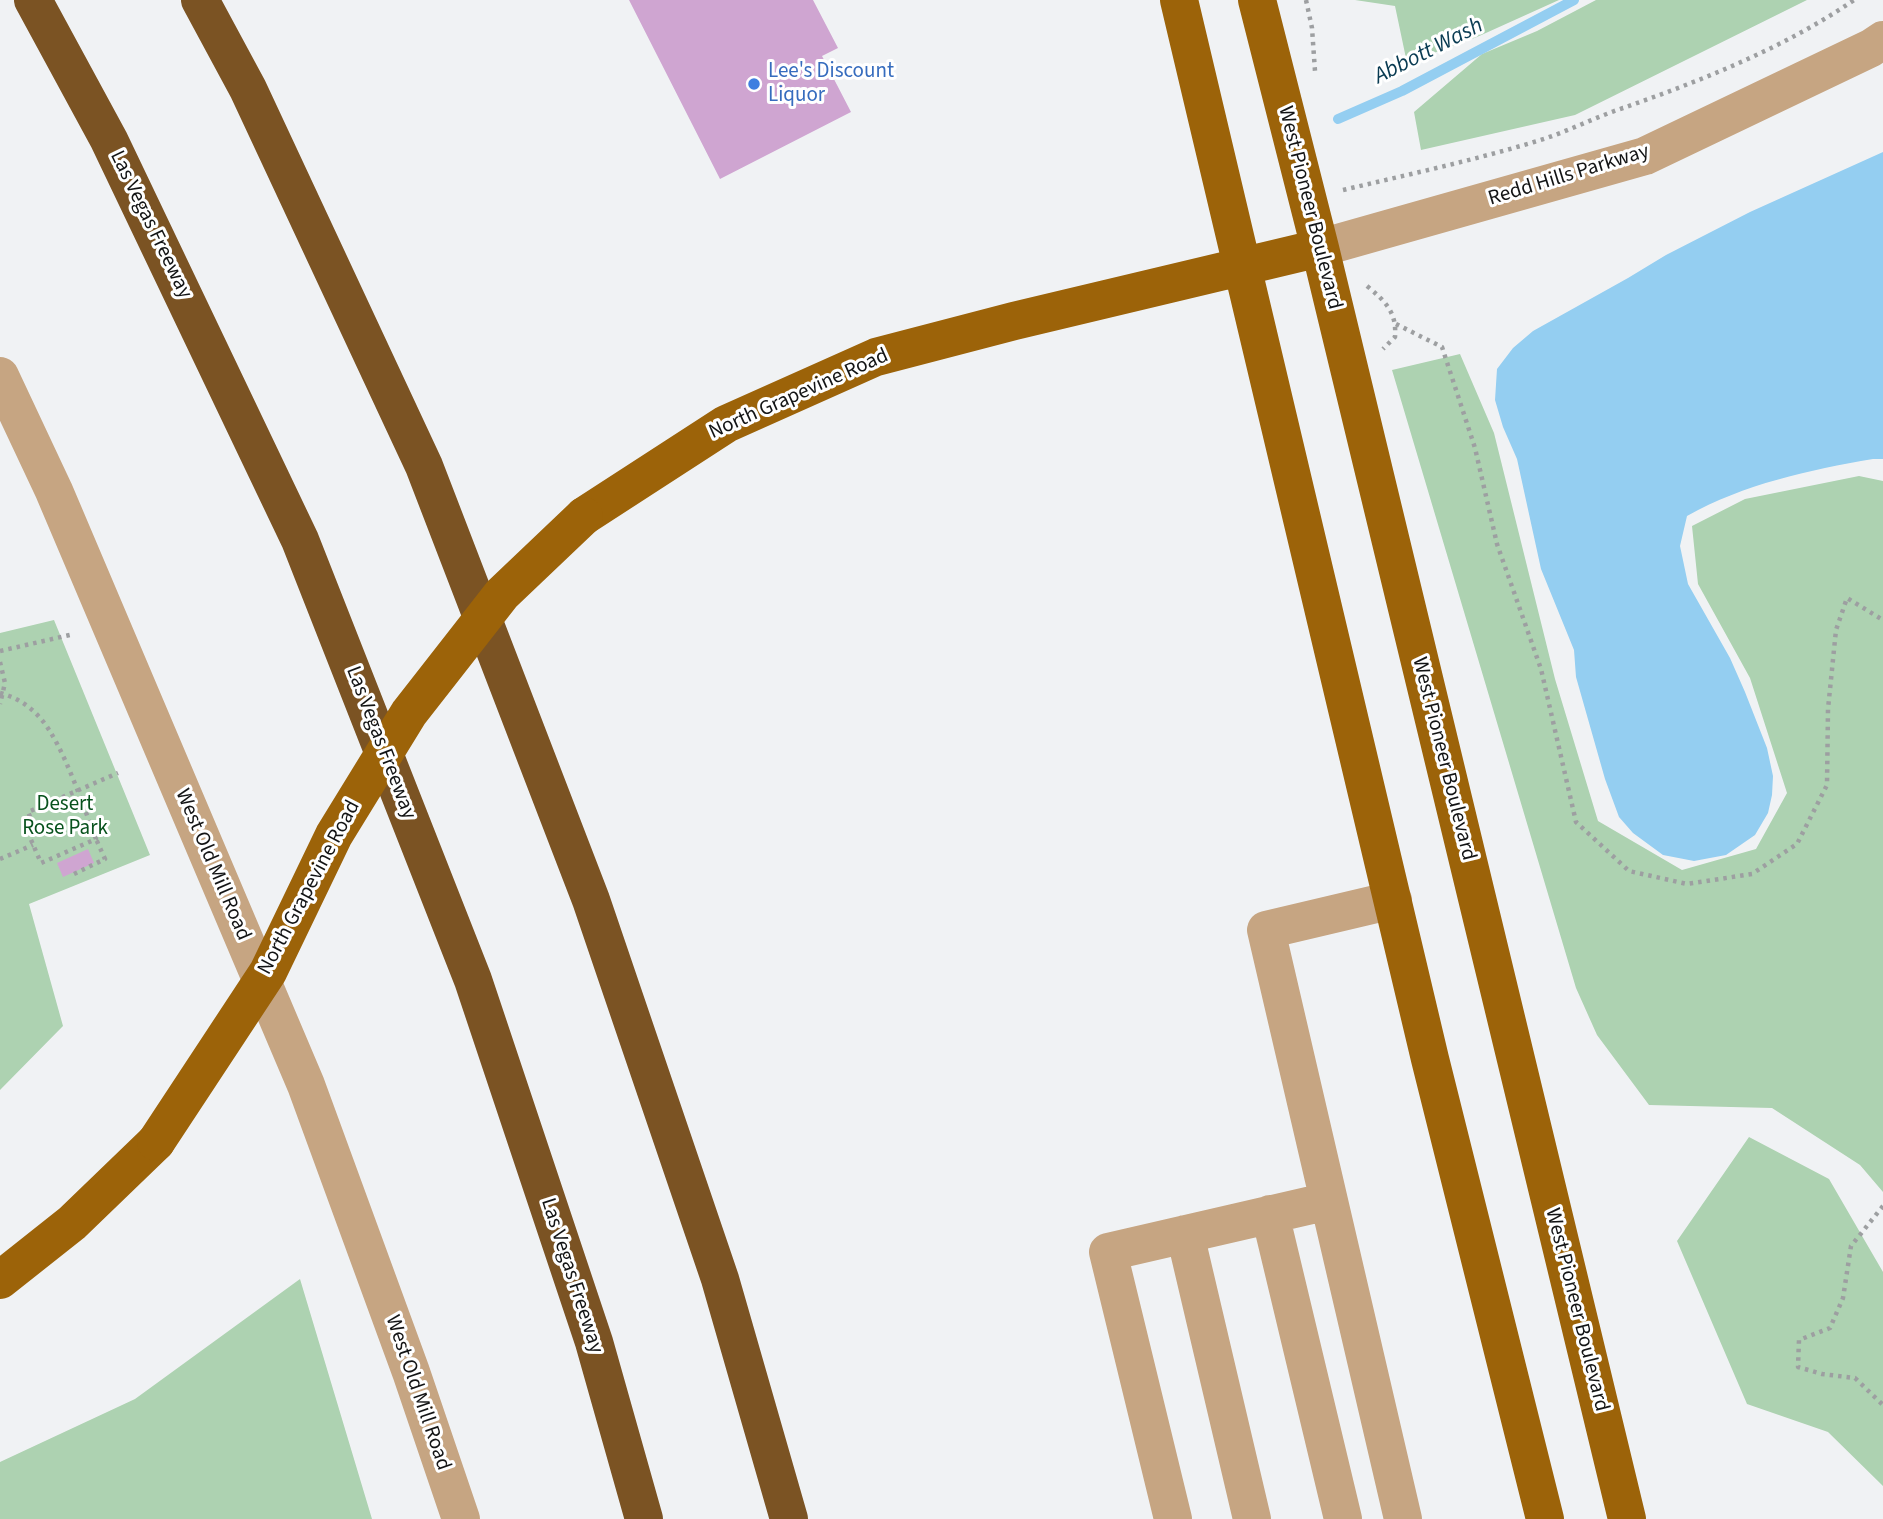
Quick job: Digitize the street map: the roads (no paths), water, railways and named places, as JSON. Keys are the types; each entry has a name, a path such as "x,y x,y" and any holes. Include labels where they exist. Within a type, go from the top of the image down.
{"highway":[{"name":"Las Vegas Freeway","path":"33,0 109,140 300,540 473,980 594,1342 643,1519"},
{"path":"200,0 248,89 424,466 591,900 720,1279 789,1519"}],"main road":[{"path":"1179,0 1393,900 1545,1519"},
{"name":"West Pioneer Boulevard","path":"1257,0 1320,248 1627,1519"},
{"name":"North Grapevine Road","path":"0,1280 72,1223 156,1142 268,972 334,835 409,713 502,594 584,516 726,424 876,357 1320,248"}],"street":[{"name":"Redd Hills Parkway","path":"1320,248 1645,156 1883,40"},
{"name":"West Old Mill Road","path":"0,376 54,491 306,1085 411,1372 461,1519"},
{"path":"1393,900 1266,930 1402,1519"},
{"path":"1173,1519 1108,1252 1329,1201"},
{"path":"1270,1214 1343,1519"},
{"path":"1185,1234 1252,1519"}],"water":[{"path":"1883,152 1883,459 1801,473 1731,495 1687,516 1680,546 1688,584 1730,658 1745,692 1767,748 1773,776 1772,795 1768,813 1755,835 1726,855 1694,861 1663,855 1633,833 1619,817 1605,779 1576,677 1574,650 1541,569 1517,459 1495,400 1497,369 1513,348 1533,331 1666,255 1750,212"}],"waterway":[{"name":"Abbott Wash","path":"1338,119 1402,91 1574,0"}],"place":[{"name":"Lee's Discount Liquor","path":"754,84"}],"park label":[{"name":"Desert Rose Park","path":"65,817"}]}
